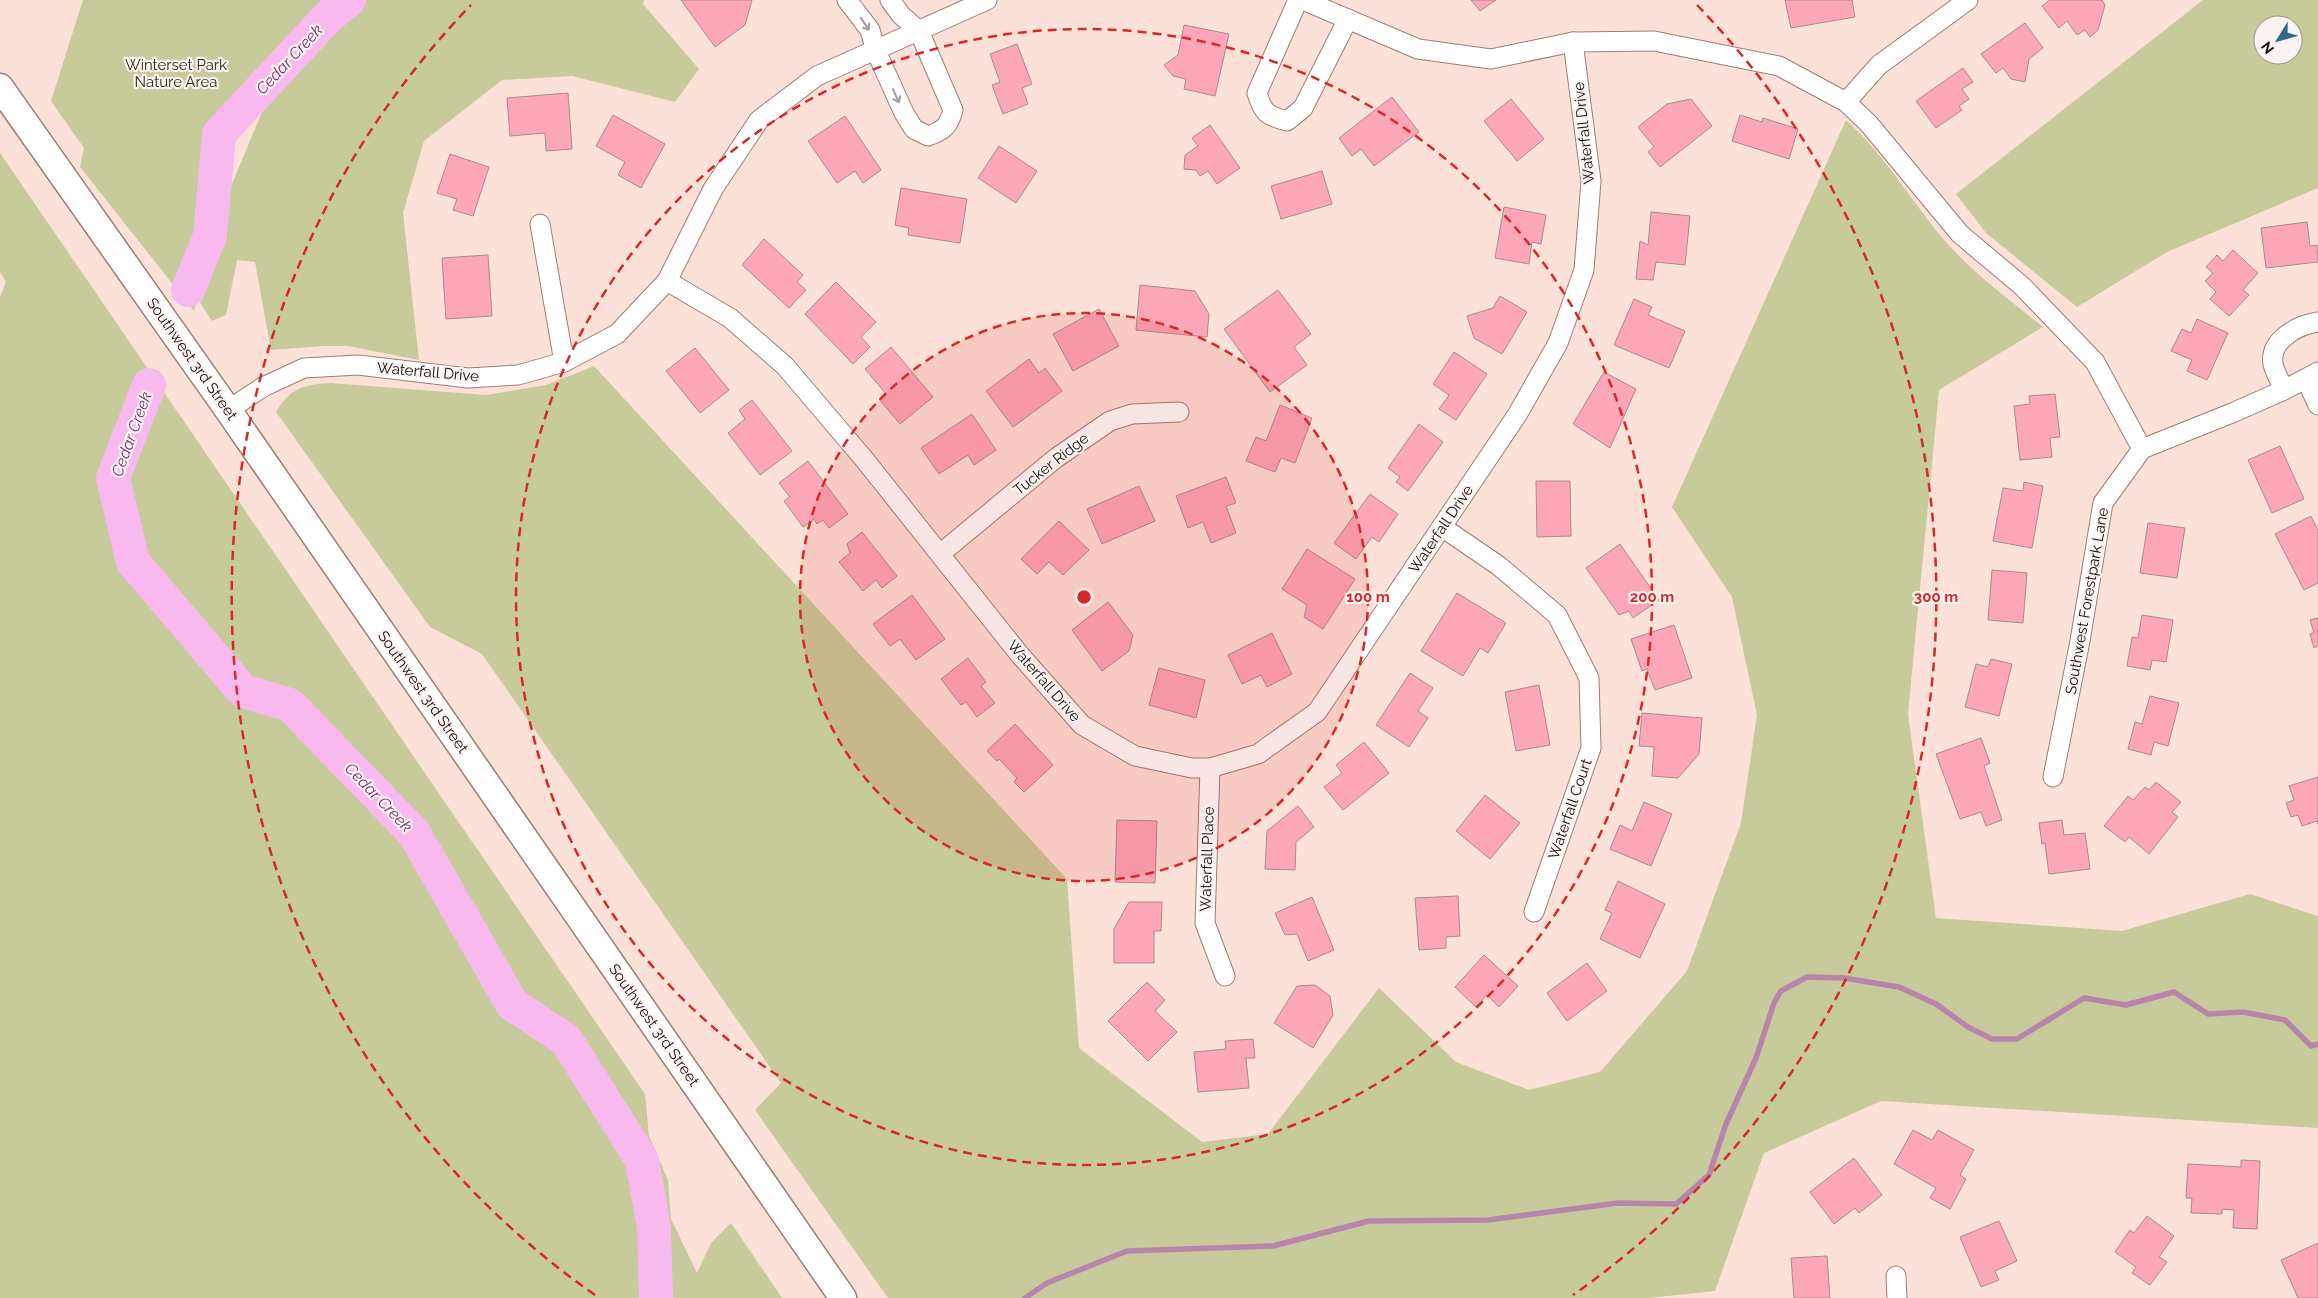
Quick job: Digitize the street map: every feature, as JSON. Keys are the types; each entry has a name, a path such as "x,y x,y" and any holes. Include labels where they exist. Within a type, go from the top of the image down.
{"main road":[{"name":"Southwest 3rd Street","path":"0,87 228,410 843,1298"}],"street":[{"path":"847,0 870,30 876,51 904,113 914,128 928,136 940,132 949,123 953,110 919,31 901,15 890,0"},
{"path":"667,281 713,189 759,120 817,76 987,0"},
{"path":"1298,0 1257,93 1262,109 1273,118 1287,121 1303,108 1348,19"},
{"path":"1303,0 1418,49 1491,59 1573,42 1654,41 1779,66 1846,102 1870,124 1926,195 1960,234 2022,286 2095,362 2142,449 2284,390 2312,376 2318,404"},
{"path":"1846,102 1879,65 1968,0"},
{"name":"Waterfall Drive","path":"228,410 263,387 304,368 358,365 468,378 518,375 564,362 617,334 667,281 730,318 785,366 864,459 1020,655 1082,725 1135,756 1192,768 1210,768 1258,754 1317,712 1517,416 1558,343 1584,270 1591,181 1573,42"},
{"path":"540,224 564,362"},
{"path":"2284,390 2273,364 2276,345 2290,332 2306,324 2318,322"},
{"name":"Tucker Ridge","path":"940,554 1056,458 1110,421 1132,414 1179,412"},
{"name":"Southwest Forestpark Lane","path":"2053,777 2080,641 2103,503 2142,449"},
{"name":"Waterfall Court","path":"1442,527 1499,566 1557,615 1589,678 1591,748 1534,912"},
{"name":"Waterfall Place","path":"1210,768 1205,923 1225,976"},
{"path":"1896,1276 1897,1298"}],"green space":[{"name":"Winterset Park Nature Area","path":"83,0 349,0 328,17 219,134 211,234 262,112 298,64 328,33 365,0 644,0 643,4 699,69 675,102 572,76 502,80 424,141 403,213 419,360 348,346 271,350 255,262 237,260 226,315 212,321 197,298 194,311 80,167 84,148 51,101"},
{"path":"2203,0 2318,0 2318,188 2167,252 2077,307 1986,233 1956,194"},
{"path":"1846,120 1873,148 1956,253 1992,286 2043,327 1939,390 1908,714 1936,918 2122,931 2250,894 2318,916 2318,1128 1881,1101 1764,1153 1715,1291 1649,1298 888,1298 755,1110 781,1083 482,654 430,627 276,412 292,393 312,385 330,383 486,395 546,385 594,366 1067,879 1079,1048 1202,1142 1268,1134 1379,988 1456,1062 1529,1090 1600,1072 1687,971 1741,823 1757,715 1732,597 1672,507"},
{"path":"0,153 645,1094 649,1136 668,1180 671,1219 697,1273 711,1243 731,1223 782,1298 0,1298 0,297 6,282 0,272"}],"building":[{"path":"681,0 752,0 745,25 715,47"},
{"path":"1471,0 1496,0 1480,11"},
{"path":"1785,0 1852,0 1855,17 1791,28"},
{"path":"2050,0 2102,0 2105,5 2098,30 2090,37 2085,30 2077,35 2067,21 2059,28 2042,6"},
{"path":"2025,23 2043,48 2029,59 2025,82 2011,79 2003,68 1996,73 1981,54"},
{"path":"1184,25 1229,34 1215,96 1184,89 1186,79 1173,76 1164,65 1178,55"},
{"path":"1017,44 1032,84 1022,88 1028,104 1003,114 992,85 1000,82 990,54"},
{"path":"1963,68 1973,82 1962,89 1969,99 1959,106 1962,110 1936,128 1916,101"},
{"path":"568,93 572,149 546,151 545,133 510,136 507,98"},
{"path":"1392,97 1419,132 1374,166 1361,149 1352,156 1339,138"},
{"path":"1511,99 1544,139 1517,161 1484,121"},
{"path":"1691,99 1712,126 1660,167 1648,152 1654,147 1638,127 1667,104"},
{"path":"613,115 665,144 641,188 618,175 625,162 596,146"},
{"path":"1740,115 1762,122 1763,118 1798,129 1789,159 1732,141"},
{"path":"845,116 881,170 863,183 855,171 837,183 808,141"},
{"path":"1210,125 1240,168 1217,184 1208,171 1200,176 1196,170 1184,169 1185,155 1198,146 1192,138"},
{"path":"999,146 1037,171 1016,203 978,178"},
{"path":"450,154 489,167 473,216 453,210 457,199 437,193"},
{"path":"1322,171 1332,204 1281,219 1271,186"},
{"path":"901,188 967,199 960,243 908,235 909,228 895,225"},
{"path":"1504,207 1546,215 1541,244 1532,242 1529,264 1495,258"},
{"path":"1651,212 1690,216 1685,265 1656,262 1653,280 1636,279 1640,241 1648,245"},
{"path":"2307,222 2310,246 2317,245 2318,262 2266,268 2261,228"},
{"path":"764,239 803,275 797,282 806,290 789,308 742,265"},
{"path":"2233,250 2258,273 2243,290 2249,295 2229,316 2210,299 2216,292 2205,281 2213,273 2206,267 2217,255 2223,261"},
{"path":"488,255 492,316 446,319 442,258"},
{"path":"836,282 876,322 861,337 870,347 853,364 805,314"},
{"path":"1140,285 1195,291 1209,314 1207,337 1136,330"},
{"path":"1278,290 1311,334 1294,347 1307,365 1270,392 1224,329"},
{"path":"1500,296 1527,312 1502,354 1474,338 1467,316 1493,308"},
{"path":"1634,299 1652,307 1648,315 1685,331 1669,368 1614,345"},
{"path":"1099,309 1119,346 1073,371 1053,334"},
{"path":"2197,319 2228,333 2207,380 2187,371 2192,360 2171,351 2182,329 2191,333"},
{"path":"891,347 933,397 900,424 879,399 886,394 865,369"},
{"path":"695,348 729,390 700,413 666,371"},
{"path":"1454,352 1487,374 1456,420 1439,409 1449,395 1433,384"},
{"path":"1029,359 1039,373 1045,368 1062,391 1013,427 986,391"},
{"path":"1604,372 1636,389 1610,448 1573,424"},
{"path":"2055,394 2060,437 2050,438 2052,457 2020,460 2014,406 2030,404 2029,396"},
{"path":"752,400 792,451 760,475 728,433 745,419 739,410"},
{"path":"1280,405 1312,418 1295,463 1281,458 1275,472 1246,461 1256,437 1266,441"},
{"path":"972,414 996,450 974,465 968,455 939,474 921,448"},
{"path":"1419,424 1443,442 1408,491 1396,482 1400,477 1388,468"},
{"path":"2280,446 2304,499 2272,513 2248,460"},
{"path":"808,461 848,514 829,528 823,520 817,524 814,519 803,527 784,501 790,497 779,483"},
{"path":"1226,477 1236,503 1226,506 1236,533 1211,543 1203,522 1188,528 1176,496"},
{"path":"1536,481 1570,481 1571,536 1537,537"},
{"path":"2024,482 2043,486 2032,548 1993,541 2003,488 2023,491"},
{"path":"1139,486 1155,521 1102,544 1087,509"},
{"path":"1370,494 1398,514 1379,542 1372,537 1356,559 1334,543"},
{"path":"2311,516 2318,531 2318,583 2304,590 2275,534"},
{"path":"1059,521 1089,550 1063,575 1049,562 1037,574 1021,559"},
{"path":"2148,523 2185,528 2177,578 2140,573"},
{"path":"862,532 897,576 882,588 876,580 863,591 839,562 850,553 847,544"},
{"path":"1620,544 1659,600 1633,618 1629,611 1619,615 1586,568"},
{"path":"1307,549 1355,579 1323,629 1304,617 1307,605 1282,589"},
{"path":"1992,570 2027,573 2023,623 1988,620"},
{"path":"1457,593 1506,623 1488,653 1480,648 1463,676 1421,651"},
{"path":"912,595 945,639 916,660 900,639 890,646 873,624"},
{"path":"1108,602 1133,635 1129,651 1102,671 1072,630"},
{"path":"2142,615 2173,620 2166,662 2152,660 2150,670 2127,666 2132,637 2138,638"},
{"path":"2318,618 2318,646 2314,648 2310,634 2314,633 2310,620"},
{"path":"1674,625 1692,678 1655,690 1647,669 1642,671 1631,639"},
{"path":"1272,633 1292,674 1267,687 1261,675 1242,684 1228,655"},
{"path":"968,658 986,682 981,686 995,703 977,717 966,702 961,705 941,679"},
{"path":"1991,659 2012,664 1999,716 1965,707 1976,664 1988,667"},
{"path":"1159,668 1205,680 1196,718 1149,705"},
{"path":"1410,673 1433,688 1418,711 1428,718 1409,747 1376,725"},
{"path":"1539,685 1550,745 1516,751 1505,692"},
{"path":"2150,696 2179,703 2168,746 2154,742 2151,755 2128,749 2135,722 2142,724"},
{"path":"1642,713 1702,718 1699,754 1678,778 1652,776 1654,747 1639,746"},
{"path":"1015,724 1053,765 1024,792 1014,782 1017,778 999,759 997,761 987,751"},
{"path":"1981,738 1990,763 1984,766 2002,820 1986,826 1981,812 1960,819 1936,754"},
{"path":"1364,742 1389,773 1343,810 1324,787 1342,773 1336,765"},
{"path":"2318,777 2318,824 2317,821 2302,826 2298,815 2291,817 2286,803 2294,800 2289,786"},
{"path":"2156,782 2181,802 2172,812 2178,817 2149,854 2129,837 2125,842 2104,826 2128,796 2133,800 2145,787 2149,790"},
{"path":"1485,795 1520,823 1490,859 1456,831"},
{"path":"1644,802 1672,814 1651,866 1610,849 1620,825 1632,831"},
{"path":"1298,806 1314,827 1296,842 1295,870 1265,869 1267,831"},
{"path":"1117,820 1157,821 1155,883 1115,882"},
{"path":"2062,820 2064,835 2085,833 2090,869 2049,874 2045,843 2042,844 2039,823"},
{"path":"1618,881 1665,904 1640,958 1600,939 1612,913 1605,910"},
{"path":"1458,896 1460,936 1446,937 1446,948 1419,950 1415,898"},
{"path":"1312,897 1334,950 1308,961 1297,934 1285,935 1275,913"},
{"path":"1129,902 1162,902 1161,931 1154,931 1154,963 1114,963 1114,929"},
{"path":"1484,955 1518,986 1499,1007 1487,995 1476,1007 1455,987"},
{"path":"1587,963 1607,991 1567,1021 1547,993"},
{"path":"1147,982 1165,1000 1155,1011 1177,1032 1148,1061 1108,1021"},
{"path":"1315,985 1330,996 1333,1015 1313,1048 1274,1023 1297,986"},
{"path":"1253,1039 1255,1058 1246,1058 1249,1088 1198,1092 1194,1052 1226,1049 1225,1041"},
{"path":"1913,1130 1932,1140 1938,1130 1974,1150 1960,1175 1966,1179 1950,1209 1930,1198 1936,1188 1894,1164"},
{"path":"1854,1158 1882,1195 1859,1213 1855,1208 1834,1224 1810,1192"},
{"path":"2241,1160 2260,1161 2257,1229 2233,1228 2234,1210 2222,1209 2222,1214 2191,1213 2192,1198 2186,1198 2188,1164 2241,1167"},
{"path":"2147,1216 2174,1236 2159,1257 2167,1262 2150,1285 2132,1273 2136,1267 2115,1252 2130,1230 2134,1233"},
{"path":"1999,1221 2017,1261 1995,1271 1999,1280 1981,1287 1960,1237"},
{"path":"2318,1243 2318,1298 2298,1298 2281,1260"},
{"path":"1827,1256 1830,1298 1794,1298 1791,1258"}],"waterway":[{"name":"Cedar Creek","path":"188,290 210,236 219,134 328,17 349,0"},
{"name":"Cedar Creek","path":"149,385 113,478 133,562 243,691 290,705 414,833 512,1004 566,1040 642,1160 654,1228 656,1298"},
{"path":"1025,1298 1047,1283 1127,1251 1273,1246 1369,1221 1488,1220 1618,1203 1676,1204 1709,1175 1726,1124 1756,1058 1774,1003 1781,991 1807,977 1844,978 1899,987 1936,1004 1968,1027 1992,1039 2017,1039 2084,998 2126,1005 2174,992 2208,1014 2243,1012 2285,1020 2311,1046 2318,1044"}]}
